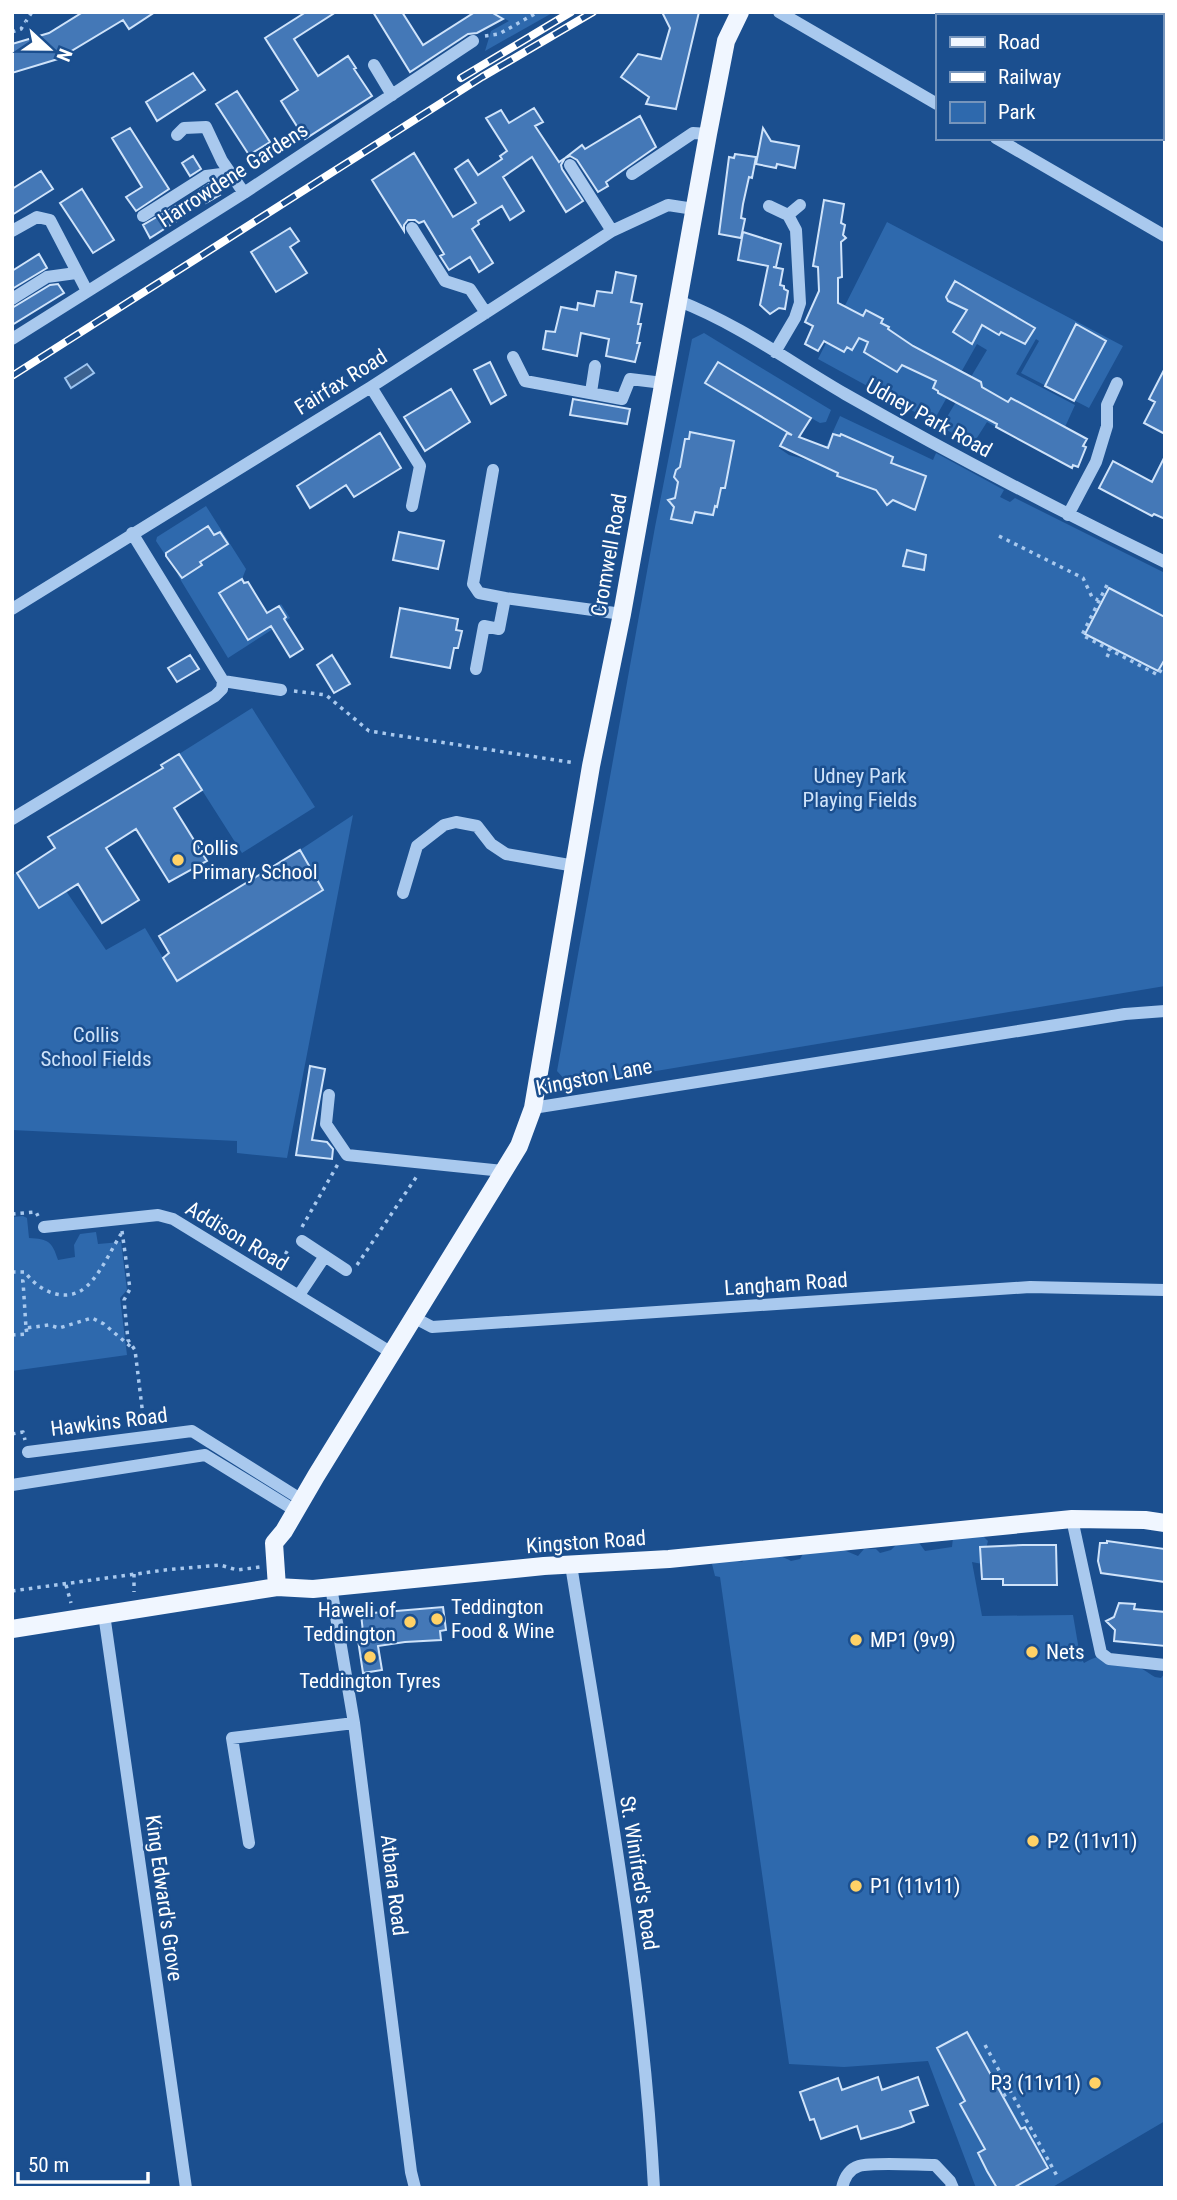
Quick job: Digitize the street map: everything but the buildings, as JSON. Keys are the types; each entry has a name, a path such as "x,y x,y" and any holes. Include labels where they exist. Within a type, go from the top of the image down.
{"main road":[{"name":"Cromwell Road","path":"534,1108 591,766 622,614 708,134 726,41 740,12"},
{"name":"Kingston Lane","path":"277,1587 274,1543 284,1531 519,1146 534,1108"},
{"name":"Kingston Road","path":"12,1629 277,1587 313,1589 571,1565 669,1559 1072,1519 1165,1522"}],"street":[{"path":"779,12 936,103"},
{"name":"Harrowdene Gardens","path":"12,339 244,193 473,41"},
{"path":"374,65 392,95"},
{"path":"177,135 184,128 206,127 222,161 244,193"},
{"path":"632,174 693,133 708,134"},
{"path":"999,140 1165,236"},
{"path":"570,165 612,231"},
{"path":"143,216 206,176 229,173"},
{"name":"Fairfax Road","path":"12,609 371,387 612,231 668,205 694,209"},
{"path":"788,215 800,205"},
{"path":"769,206 788,215 796,230 800,303 795,318 775,352"},
{"path":"12,231 37,217 50,220 87,291"},
{"path":"412,228 445,281 470,289 486,313"},
{"path":"12,299 47,277 73,267"},
{"name":"Udney Park Road","path":"679,301 710,313 929,441 1068,515 1165,562"},
{"path":"513,357 525,381 622,399 630,379 663,383"},
{"path":"591,392 595,366"},
{"path":"1068,515 1096,462 1107,426 1107,405 1117,383"},
{"path":"371,387 420,466 412,506"},
{"path":"493,470 473,584 479,593 622,614"},
{"path":"12,819 215,696 222,689 223,681 132,533"},
{"path":"476,669 484,626 499,629 505,598"},
{"path":"223,681 281,690"},
{"path":"403,893 417,846 444,825 456,822 477,826 491,844 506,854 575,866"},
{"name":"Kingston Lane","path":"534,1108 1125,1014 1165,1011"},
{"path":"329,1095 326,1124 347,1154 503,1171"},
{"name":"Addison Road","path":"44,1227 158,1215 173,1219 392,1353"},
{"path":"296,1241 346,1270"},
{"path":"299,1295 325,1256"},
{"name":"Langham Road","path":"413,1317 432,1327 1030,1287 1165,1290"},
{"name":"Hawkins Road","path":"28,1452 192,1431 299,1505"},
{"path":"12,1485 205,1455 299,1505"},
{"path":"1072,1519 1101,1653 1109,1659 1165,1665"},
{"name":"St. Winifred's Road","path":"571,1565 632,1953 652,2137 654,2188"},
{"name":"Atbara Road","path":"331,1587 354,1723 415,2188"},
{"name":"King Edward's Grove","path":"104,1614 186,2188"},
{"path":"249,1843 232,1738 354,1723"},
{"path":"842,2188 844,2178 858,2166 891,2165 935,2165 953,2188"}],"path":[{"path":"12,32 21,29 32,12"},
{"path":"473,41 499,33 538,12"},
{"path":"999,536 1083,578 1092,597 1098,600"},
{"path":"1107,585 1082,635 1158,675 1165,663"},
{"path":"1107,657 1110,649"},
{"path":"281,690 326,695 369,731 591,766"},
{"path":"271,1279 296,1241 338,1164"},
{"path":"346,1270 356,1267 420,1171"},
{"path":"12,1214 36,1212 44,1227"},
{"path":"122,1218 130,1289 124,1300 128,1340 135,1350 146,1437"},
{"path":"12,1272 25,1272 32,1282 51,1294 74,1295 87,1286 123,1233"},
{"path":"12,1335 27,1334 22,1281"},
{"path":"26,1328 49,1325 58,1328 92,1318 104,1324 135,1350"},
{"path":"12,1591 178,1569 219,1565 237,1570 274,1564"},
{"path":"985,2045 1057,2176"},
{"path":"1003,2096 1011,2091"}],"green space":[{"path":"491,12 554,12 485,51 491,31 509,21"},
{"path":"887,222 1123,346 1089,408 1021,373 1039,341 1036,339 1016,374 1075,405 1065,427 1054,421 1045,436 1044,414 1011,398 996,427 987,422 973,444 941,427 987,350 977,344 933,422 818,359"},
{"name":"Udney Park Playing Fields","path":"704,333 831,410 826,422 820,423 800,412 779,448 789,455 815,462 826,447 840,416 933,460 936,453 1004,490 1000,497 1010,502 1015,498 1165,573 1165,986 578,1084 567,1082 557,1071 655,527 692,339"},
{"path":"206,506 246,569 242,579 219,593 230,612 238,608 242,615 234,620 248,640 286,617 279,606 281,604 290,618 228,658 177,574 182,578 202,564 187,541 166,556 156,541 157,537","holes":["208,526 214,535 220,532 228,544 204,559 190,537"]},
{"path":"252,708 315,807 242,853 179,754"},
{"name":"Collis School Fields","path":"353,815 287,1158 237,1153 237,1141 12,1130 12,875 17,873 39,908 66,891 106,950 145,928 177,981 323,890 300,850"},
{"path":"12,1217 27,1218 29,1238 48,1242 58,1260 75,1257 74,1245 80,1234 96,1232 98,1244 121,1242 127,1290 120,1298 127,1355 12,1371"},
{"path":"981,1534 988,1541 982,1564 972,1562 982,1616 1073,1615 1080,1656 1084,1663 1105,1655 1113,1655 1129,1661 1155,1677 1161,1678 1165,1673 1165,2121 1051,2188 976,2188 928,2061 844,2067 789,2064 720,1577 715,1576 712,1564 728,1558 742,1562 760,1554 780,1556 791,1561 800,1559 803,1554 839,1548 858,1556 864,1549 876,1549 880,1553 891,1550 898,1543 917,1540 925,1551 952,1547 953,1537"}],"shaded area":[{"path":"87,364 94,373 71,388 65,378"}],"railway":[{"path":"461,78 571,12"},
{"path":"12,376 482,77 593,12"}],"place":[{"name":"Collis Primary School","path":"178,860"},
{"name":"Teddington Food & Wine","path":"437,1619"},
{"name":"Haweli of Teddington","path":"410,1622"},
{"name":"MP1 (9v9)","path":"856,1640"},
{"name":"Nets","path":"1032,1652"},
{"name":"Teddington Tyres","path":"370,1657"},
{"name":"P2 (11v11)","path":"1033,1841"},
{"name":"P1 (11v11)","path":"856,1886"},
{"name":"P3 (11v11)","path":"1095,2083"}]}
